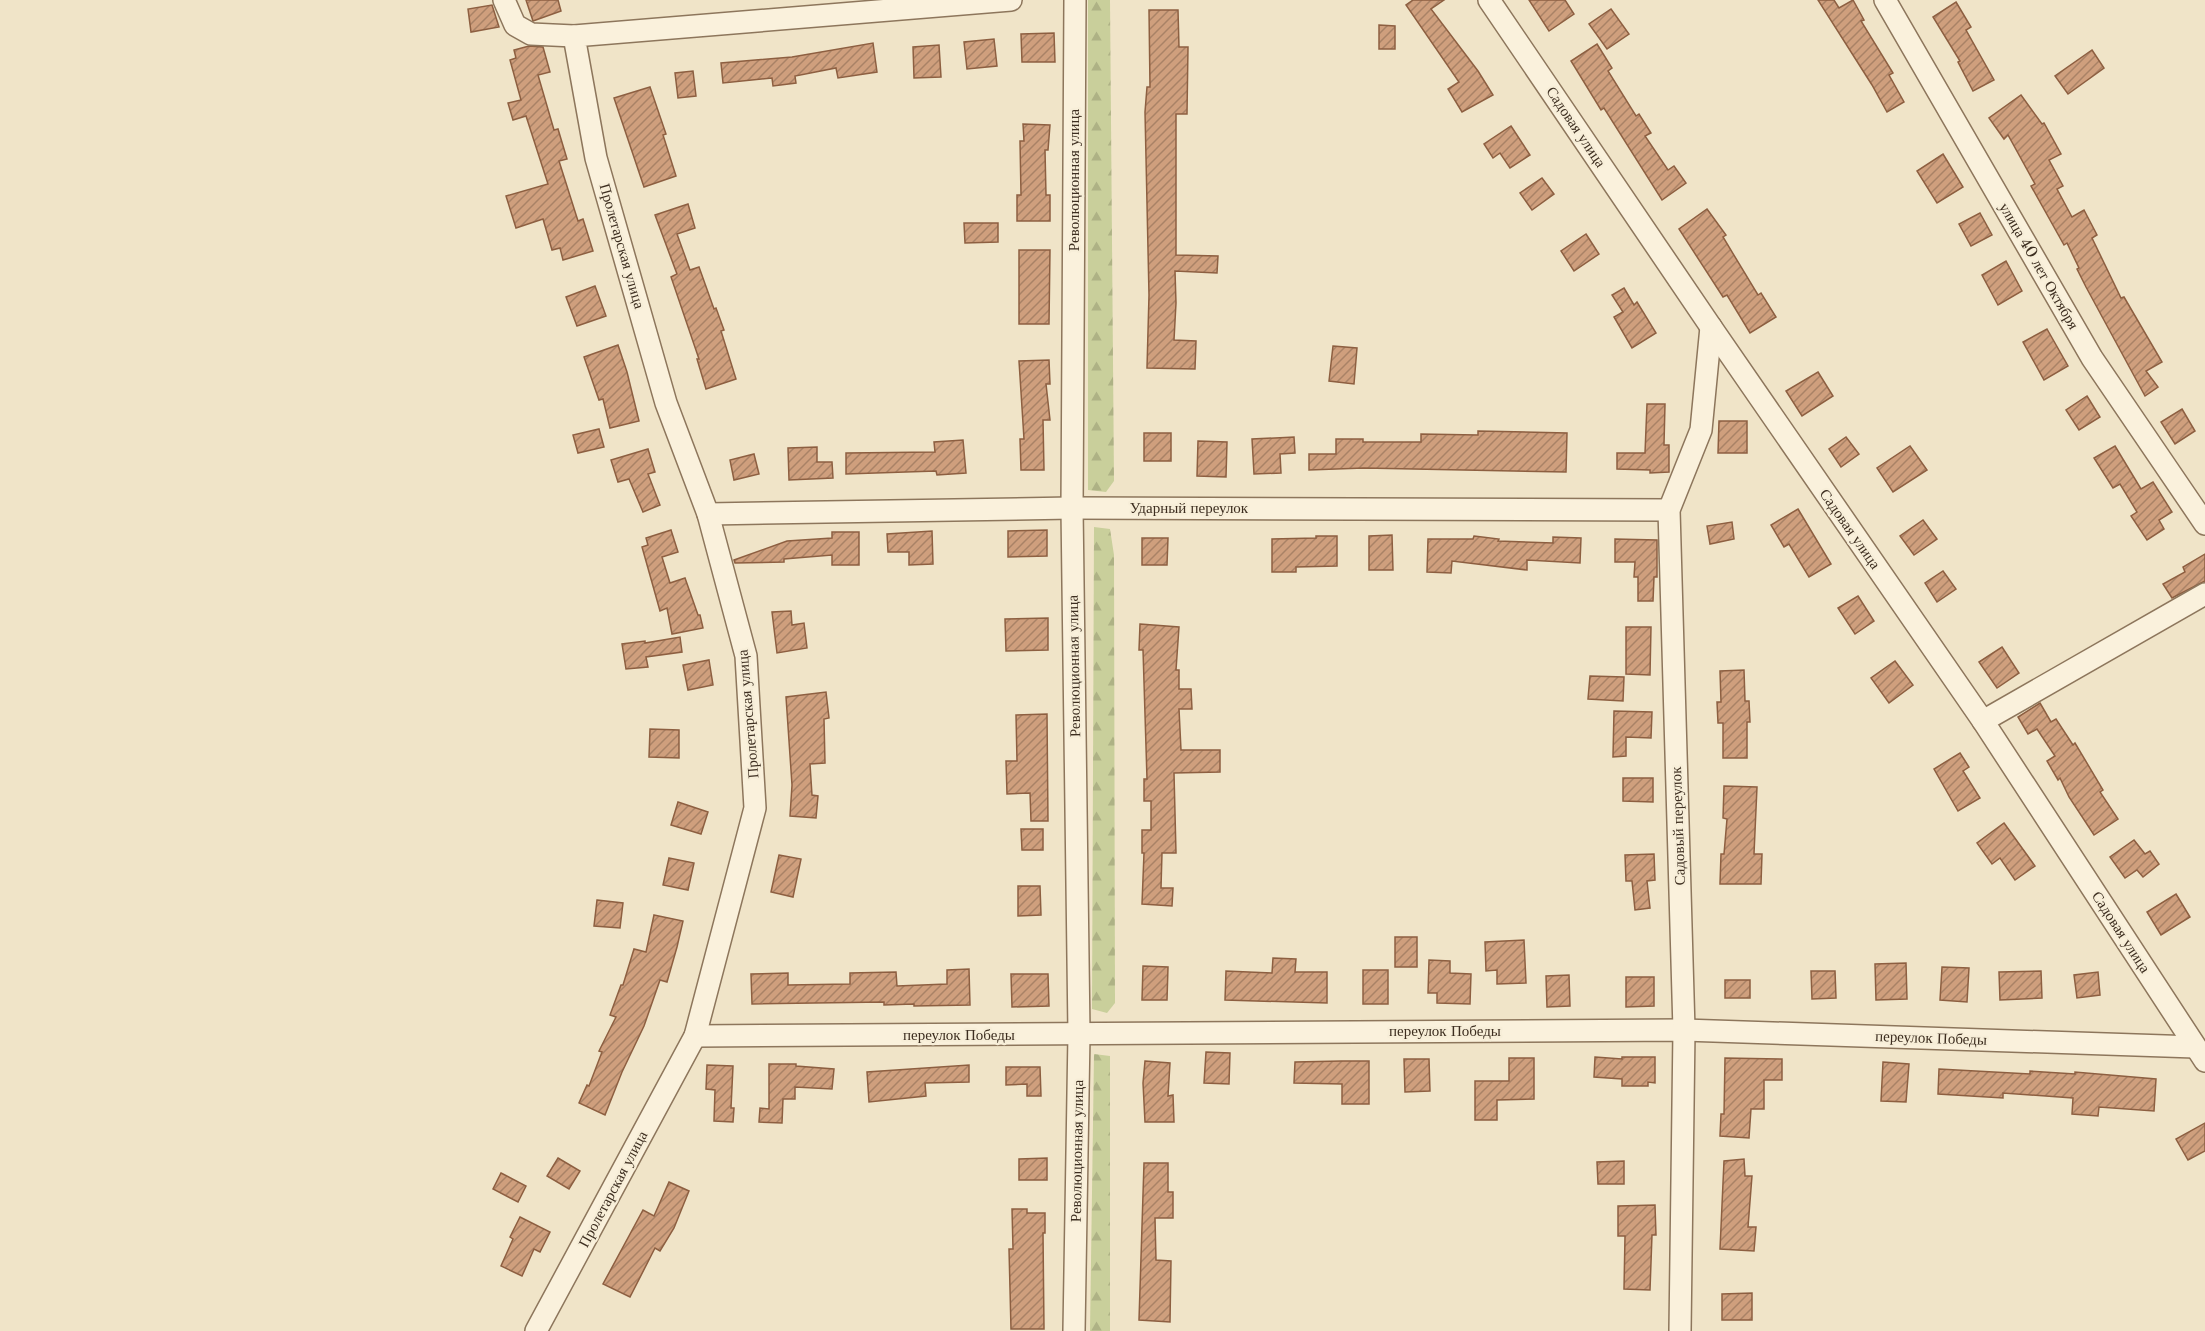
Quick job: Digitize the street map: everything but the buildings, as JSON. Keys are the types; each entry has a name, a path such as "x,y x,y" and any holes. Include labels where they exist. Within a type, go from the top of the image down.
{"street":[{"path":"504,0 515,25 531,34 574,36 1011,0"},
{"name":"Революционная улица","path":"1074,1331 1079,1034 1072,508 1075,0"},
{"name":"Садовая улица","path":"1490,0 1711,327 1983,722 2200,1054"},
{"name":"улица 40 лет Октября","path":"1885,0 2092,358 2205,524"},
{"name":"Пролетарская улица","path":"536,1331 695,1036 755,808 746,656 708,514 666,403 596,158 574,36"},
{"name":"Садовый переулок","path":"1680,1331 1684,1030 1670,510 1701,430 1711,327"},
{"name":"Ударный переулок","path":"708,514 1072,508 1670,510"},
{"path":"1983,722 2205,594"},
{"name":"переулок Победы","path":"695,1036 1684,1030 2200,1054"}],"green space":[{"path":"1088,0 1110,0 1114,481 1106,492 1088,490"},
{"path":"1094,527 1110,529 1114,555 1115,1003 1107,1013 1092,1009"},
{"path":"1094,1054 1110,1056 1110,1331 1090,1331"}]}
